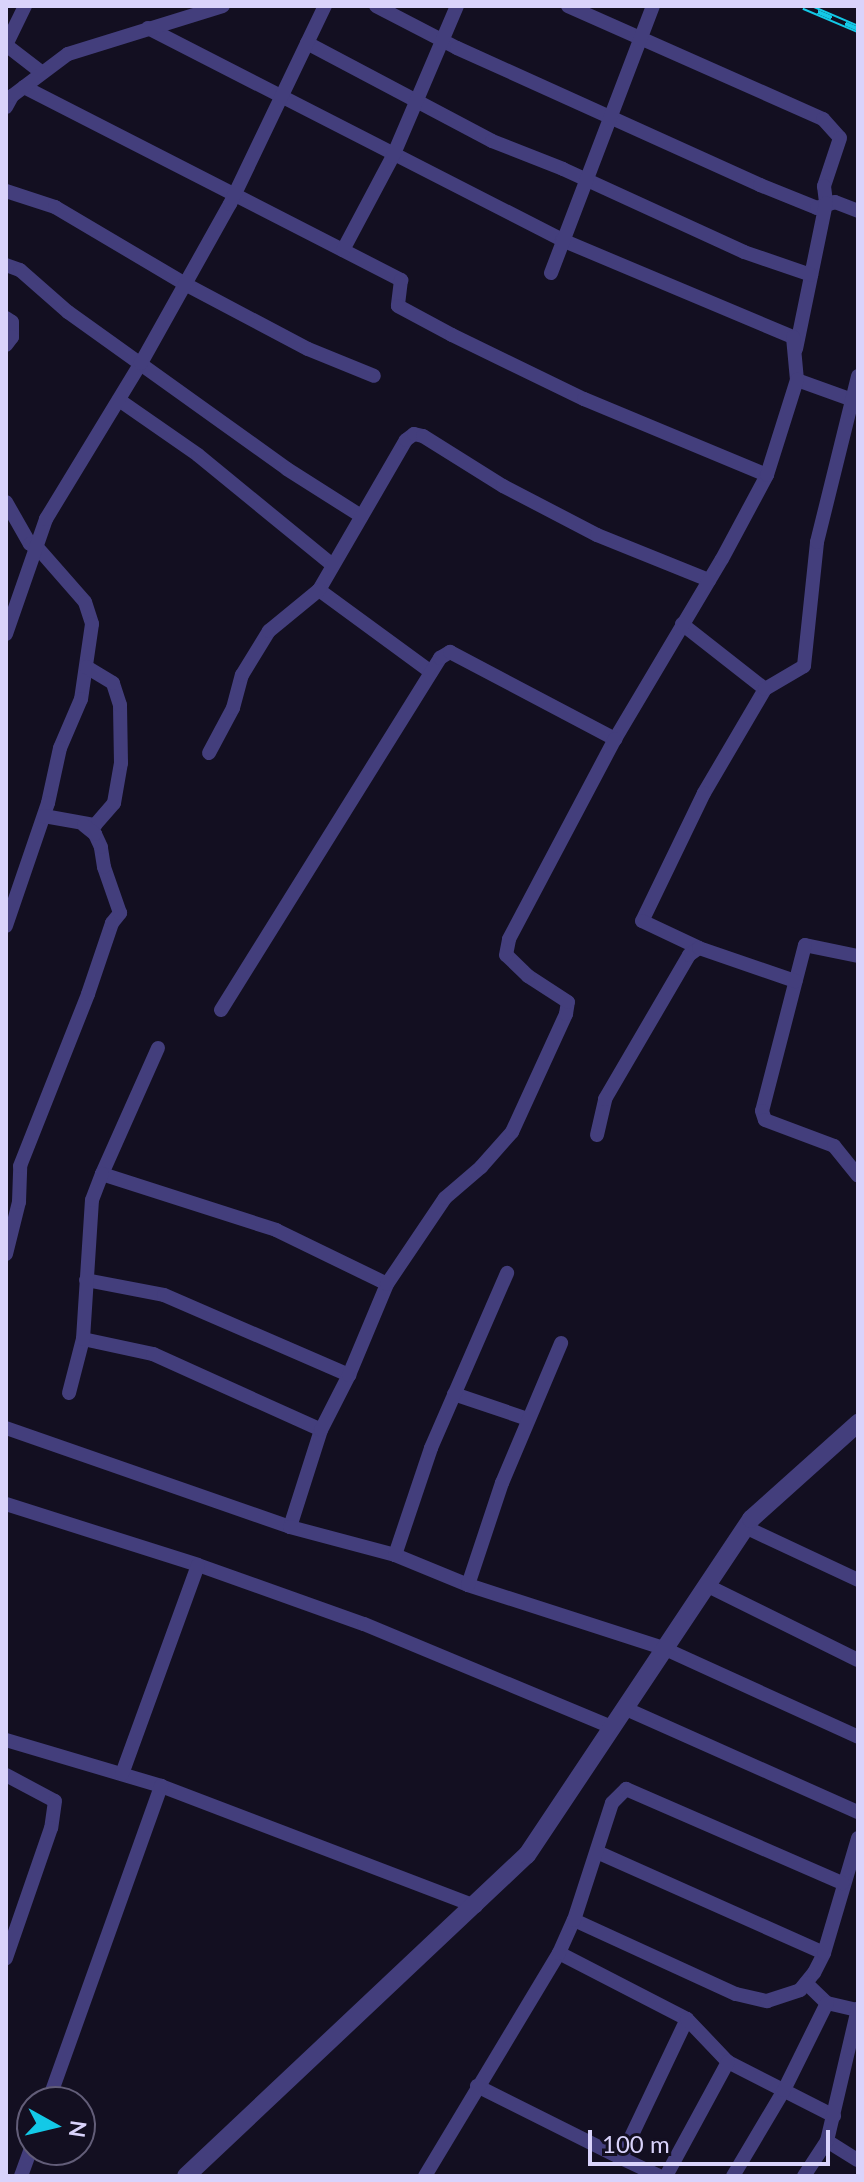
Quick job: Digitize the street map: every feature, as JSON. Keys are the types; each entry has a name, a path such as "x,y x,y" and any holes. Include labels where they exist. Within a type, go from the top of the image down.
{"street":[{"path":"25,6 6,45 41,72"},
{"path":"6,107 41,72 68,54 223,6"},
{"path":"6,634 46,519 141,363 233,197 325,6"},
{"path":"376,6 443,40 817,208 835,202 858,211"},
{"path":"343,250 393,156 457,6"},
{"path":"568,6 823,119 840,138 824,186 826,203 795,353"},
{"path":"551,273 653,6"},
{"path":"148,28 562,240 793,337 795,353 797,380 767,475 615,739 509,939 506,955 528,976 568,1002 566,1014 512,1132 481,1167 445,1198 387,1284 349,1375 321,1430 290,1527"},
{"path":"307,43 492,141 586,179 744,252 811,275"},
{"path":"24,87 233,197 401,280 398,306 452,335 584,399 767,475"},
{"path":"6,191 55,207 185,284 308,349 374,376"},
{"path":"6,265 20,270 68,312 287,469 361,516"},
{"path":"6,318 12,322 12,337 6,345"},
{"path":"795,981 699,948 642,921 704,793 765,689 804,666 817,542 858,376"},
{"path":"797,380 854,401"},
{"path":"119,400 198,455 331,564"},
{"path":"209,753 233,708 242,675 269,631 319,590 331,564 406,440 414,434 423,436 503,486 597,535 709,580"},
{"path":"6,502 30,544 36,546 90,611 81,699 60,748 44,816 6,926"},
{"path":"319,590 431,672"},
{"path":"682,624 765,689"},
{"path":"221,1010 440,658 450,652 615,739"},
{"path":"44,816 95,825 114,803 123,731 113,683 86,667"},
{"path":"6,1254 19,1202 20,1166 88,994 112,923 120,913 104,867 101,847 95,834 84,825"},
{"path":"858,956 805,945 762,1111 765,1120 834,1146 858,1176"},
{"path":"597,1135 605,1099 660,1000 689,955 699,948"},
{"path":"69,1393 83,1339 92,1200 158,1048"},
{"path":"102,1174 276,1230 387,1284"},
{"path":"395,1555 431,1448 507,1273"},
{"path":"86,1280 164,1295 349,1375"},
{"path":"83,1339 153,1354 321,1430"},
{"path":"468,1585 528,1419 561,1343"},
{"path":"454,1394 528,1419"},
{"path":"186,2176 527,1855 745,1527 858,1423"},
{"path":"6,1428 290,1527 395,1555 468,1585 663,1648 858,1737"},
{"path":"6,1504 198,1565 457,1660 611,1727"},
{"path":"745,1527 858,1580"},
{"path":"122,1774 198,1565"},
{"path":"706,1585 858,1660"},
{"path":"624,1708 858,1812"},
{"path":"6,1740 161,1786 476,1906"},
{"path":"6,1775 55,1801 51,1828 6,1958"},
{"path":"54,2086 161,1786"},
{"path":"425,2176 559,1953 574,1920 612,1803 626,1789 842,1883"},
{"path":"574,1920 736,1994 767,2001 800,1990 824,1953 842,1883 858,1838"},
{"path":"597,1852 824,1953"},
{"path":"559,1953 687,2019 728,2062 834,2116"},
{"path":"804,2176 827,2141 858,2010 827,2003 806,1983"},
{"path":"733,2176 784,2090 827,2003"},
{"path":"621,2158 687,2019"},
{"path":"666,2176 728,2062"},
{"path":"477,2086 659,2176"},
{"path":"827,2141 858,2160"}],"railway":[{"path":"804,6 858,29"}]}
